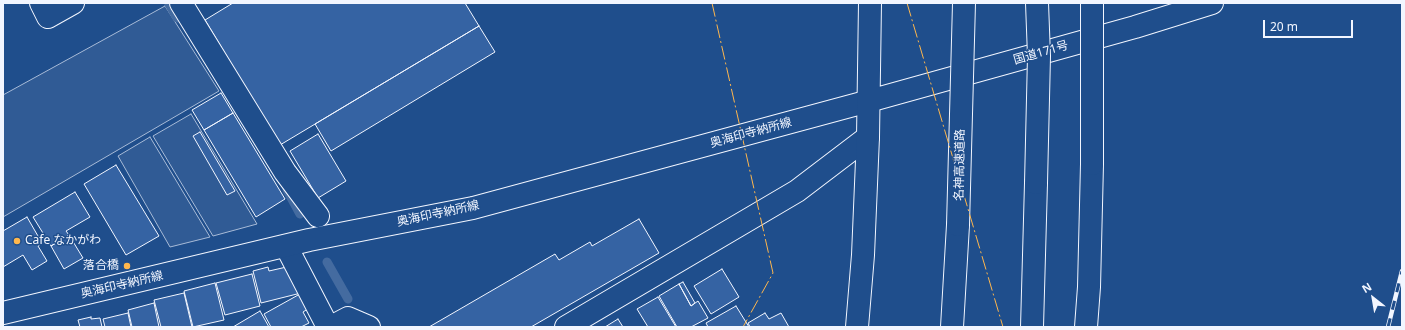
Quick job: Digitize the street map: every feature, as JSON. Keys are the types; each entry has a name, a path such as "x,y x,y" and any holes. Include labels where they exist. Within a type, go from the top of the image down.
{"main road":[{"path":"41,3 48,17 73,3"},
{"path":"857,327 863,255 868,137 870,3"},
{"name":"名神高速道路","path":"952,327 958,225 964,3"},
{"path":"1032,327 1039,56 1037,3"},
{"path":"1086,327 1089,287 1092,164 1092,3"},
{"name":"国道171号","path":"869,101 1136,27 1212,3"},
{"path":"178,8 285,172 318,216"},
{"name":"奥海印寺納所線","path":"3,313 286,246 473,208 869,101"},
{"path":"566,327 797,191 868,137"},
{"path":"286,246 328,327"},
{"path":"331,327 348,318 369,327"}],"shaded area":[{"path":"165,6 219,91 3,217 3,95"},
{"path":"191,114 257,224 213,236 153,136"},
{"path":"150,137 210,237 170,247 118,156"}],"building":[{"path":"233,3 465,3 479,26 280,145 205,20"},
{"path":"479,26 495,52 331,151 315,124"},
{"path":"221,93 233,113 204,130 192,110"},
{"path":"233,113 285,199 256,217 204,130"},
{"path":"200,132 235,191 227,195 193,136"},
{"path":"318,134 346,181 318,198 290,151"},
{"path":"116,165 159,236 126,255 84,184"},
{"path":"75,192 90,217 66,231 69,235 51,246 33,217"},
{"path":"27,217 42,243 38,246 47,261 32,270 23,255 3,267 3,231"},
{"path":"639,219 659,253 531,327 429,327 555,254 559,260 590,242 592,246"},
{"path":"69,235 83,258 64,269 51,246"},
{"path":"291,266 301,293 261,303 253,271 268,267 269,271"},
{"path":"722,269 739,297 711,314 694,286"},
{"path":"252,274 260,306 225,315 216,283"},
{"path":"683,282 695,303 691,306 679,284"},
{"path":"215,283 224,320 193,327 184,291"},
{"path":"679,284 691,306 698,301 708,318 691,327 677,327 659,296"},
{"path":"184,293 192,327 161,327 154,300"},
{"path":"300,294 314,305 303,312 309,323 301,327 271,327 264,314"},
{"path":"658,297 676,327 648,327 637,309"},
{"path":"154,303 159,327 132,327 128,310"},
{"path":"736,306 749,327 708,327 706,323"},
{"path":"260,311 269,327 233,327"},
{"path":"128,313 131,327 105,327 103,319"},
{"path":"765,313 769,319 781,313 789,327 750,327 748,323"},
{"path":"91,317 91,319 100,318 102,327 80,327 78,320"},
{"path":"618,319 623,327 605,327"}],"waterway":[{"path":"169,4 177,18"},
{"path":"287,190 300,214"},
{"path":"327,262 348,299"}],"railway":[{"path":"1388,327 1402,271"}],"power":[{"path":"712,3 773,273 743,327"},
{"path":"907,3 1003,327"}],"place":[{"name":"Cafe なかがわ","path":"17,241"},
{"name":"落合橋","path":"127,266"}]}
